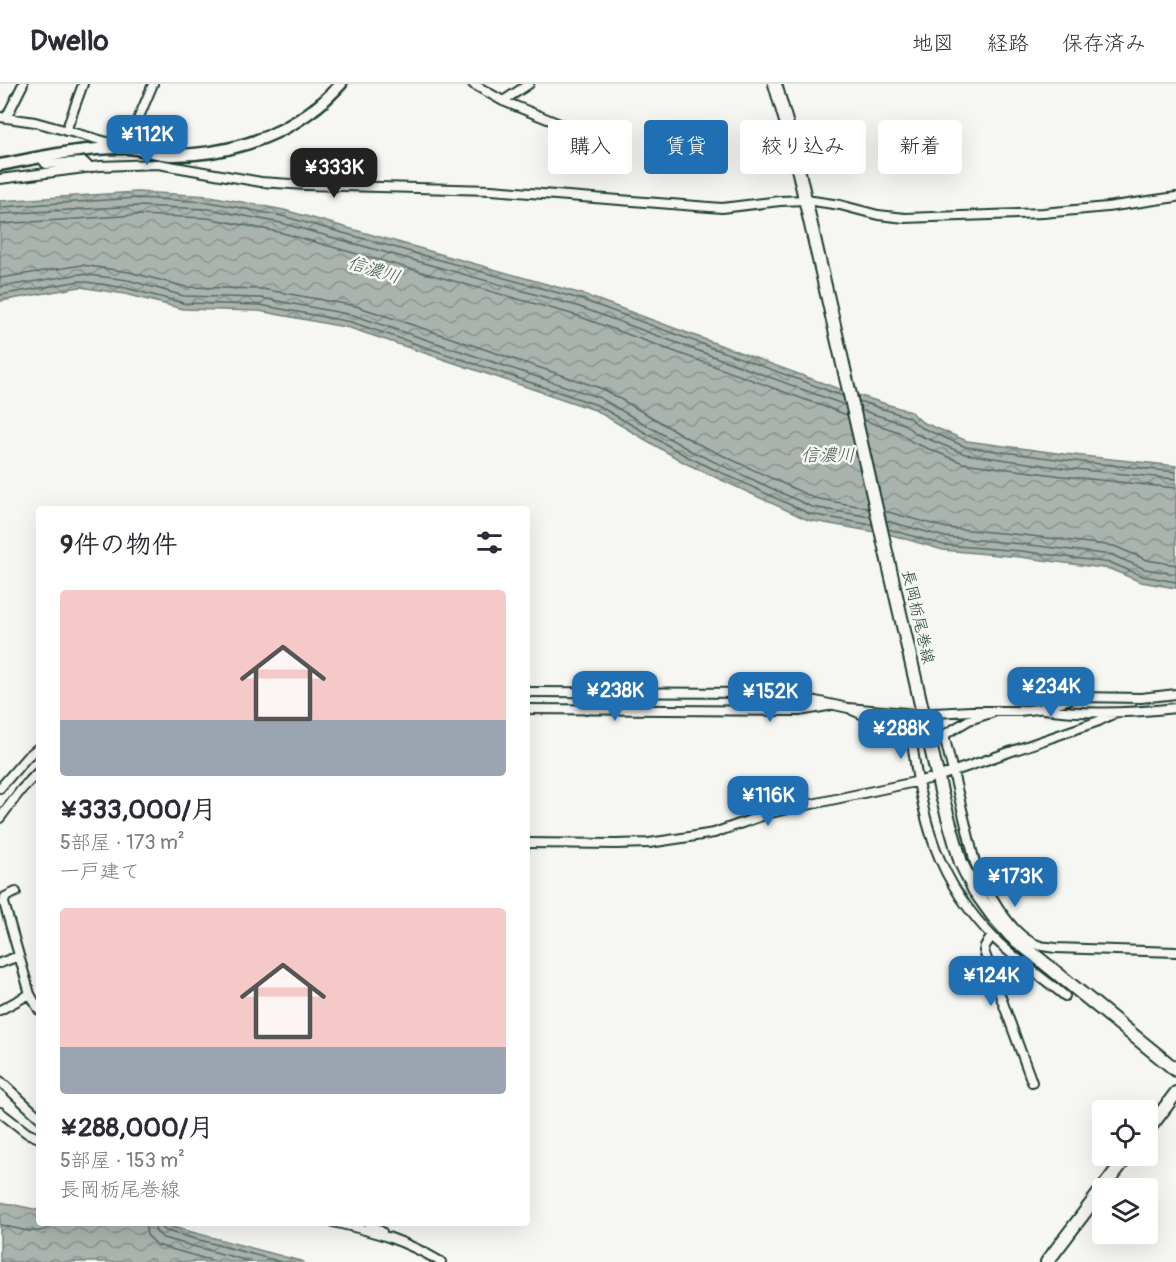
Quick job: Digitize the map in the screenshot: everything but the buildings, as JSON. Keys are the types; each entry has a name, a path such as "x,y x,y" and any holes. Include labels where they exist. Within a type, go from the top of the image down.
{"main road":[{"path":"0,165 41,158 132,149 170,155 195,154 258,141 309,113 341,84"},
{"name":"長岡栃尾巻線","path":"775,84 807,206 950,831 967,878 993,916 1011,936 1176,1070"},
{"path":"1158,1117 1176,1093"},
{"path":"1047,1262 1120,1166"}],"street":[{"path":"23,84 3,117 35,122 132,149 139,117 153,84"},
{"path":"66,131 83,84"},
{"path":"473,84 503,101 550,120"},
{"path":"503,101 529,84"},
{"path":"41,158 46,164 84,162 90,168"},
{"path":"0,179 90,168 158,164 287,184 491,190 722,208 780,201 807,206 840,205 878,215 905,218 1043,213 1176,197"},
{"path":"530,692 779,693 848,708 914,736 917,780 931,839 940,864 992,936 1033,955 1176,952"},
{"path":"1038,709 1077,697 1141,698 1176,694"},
{"path":"530,709 799,711 834,705"},
{"path":"848,708 999,711 1038,709 1070,713 1113,714 1176,708"},
{"path":"934,736 944,735 969,720 999,711"},
{"path":"943,775 1099,721 1113,714"},
{"path":"944,735 968,843 981,884 1002,913 1024,936 1033,955 1065,996"},
{"path":"0,788 36,750"},
{"path":"0,818 36,774"},
{"path":"530,843 649,843 714,833 781,811 929,779"},
{"path":"16,892 5,897 4,903 30,994 36,1005"},
{"path":"992,936 984,951 1032,1082"},
{"path":"0,963 19,956"},
{"path":"0,1010 30,994"},
{"path":"0,1081 36,1115"},
{"path":"0,1112 27,1133 36,1137"},
{"path":"349,1226 413,1245 441,1262"},
{"path":"373,1226 388,1236"}],"water":[{"name":"信濃川","path":"137,192 210,196 284,210 582,294 839,389 911,412 922,422 967,441 1176,466 1176,588 1141,582 1110,569 943,550 892,535 808,520 685,463 595,410 350,328 259,311 183,309 125,294 80,287 0,301 0,201"},
{"path":"0,1202 36,1209 36,1226 169,1226 304,1262 0,1262"}],"pier":[{"path":"840,386 853,390 887,538 874,535"}],"tunnel":[{"path":"965,894 977,886"}]}
